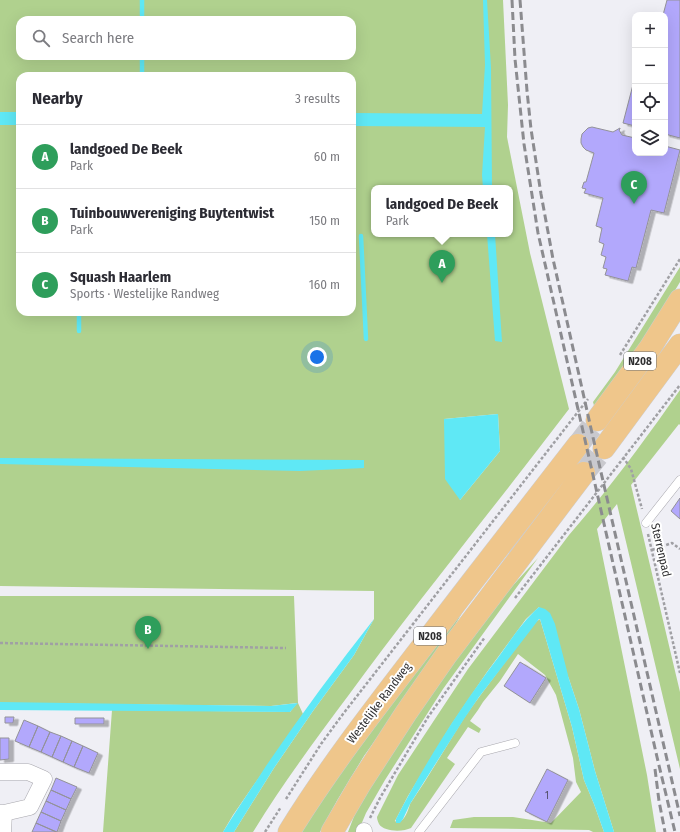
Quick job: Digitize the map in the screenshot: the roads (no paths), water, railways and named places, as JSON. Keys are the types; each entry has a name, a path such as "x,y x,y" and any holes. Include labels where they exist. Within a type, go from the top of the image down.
{"main road":[{"name":"N208","path":"597,420 650,348 680,300"},
{"name":"N208","path":"604,448 680,345"},
{"name":"Westelijke Randweg","path":"289,832 298,816 349,742 578,445"},
{"name":"N208","path":"332,832 360,784 406,713 447,654 584,473"}],"street":[{"path":"0,772 28,772 44,779 30,807 2,813 3,832"}],"lane":[{"path":"646,523 680,480"},
{"path":"419,832 481,752 515,743"}],"water":[{"path":"483,0 487,0 491,68 492,185 483,185 485,127 356,126 356,113 482,114 485,65"},
{"path":"0,112 16,112 16,125 0,125"},
{"path":"487,237 495,237 502,342 495,341"},
{"path":"498,414 500,451 460,500 445,479 444,419"},
{"path":"0,458 364,460 364,468 300,471 0,464"},
{"path":"539,607 550,613 555,624 595,771 614,832 604,832 584,780 572,727 540,619 479,697 410,804 403,819 400,823 396,823 396,819 419,777 456,717 516,632"},
{"path":"374,619 354,655 274,768 234,832 223,832 292,729 332,673"},
{"path":"0,702 271,706 298,703 290,712 0,710"}],"waterway":[{"path":"142,0 142,16"},
{"path":"142,60 142,72"},
{"path":"361,236 366,339"},
{"path":"79,316 79,331"}],"tunnel":[{"path":"578,445 597,420"},
{"path":"584,473 604,448"}],"railway":[{"path":"512,0 515,59 524,144 538,233 675,832"},
{"path":"520,0 531,129 553,259 680,816"},
{"path":"655,769 665,832"}],"place":[{"name":"Squash Haarlem","path":"634,204"},
{"name":"landgoed De Beek","path":"442,283"},
{"name":"Tuinbouwvereniging Buytentwist","path":"148,649"}]}
